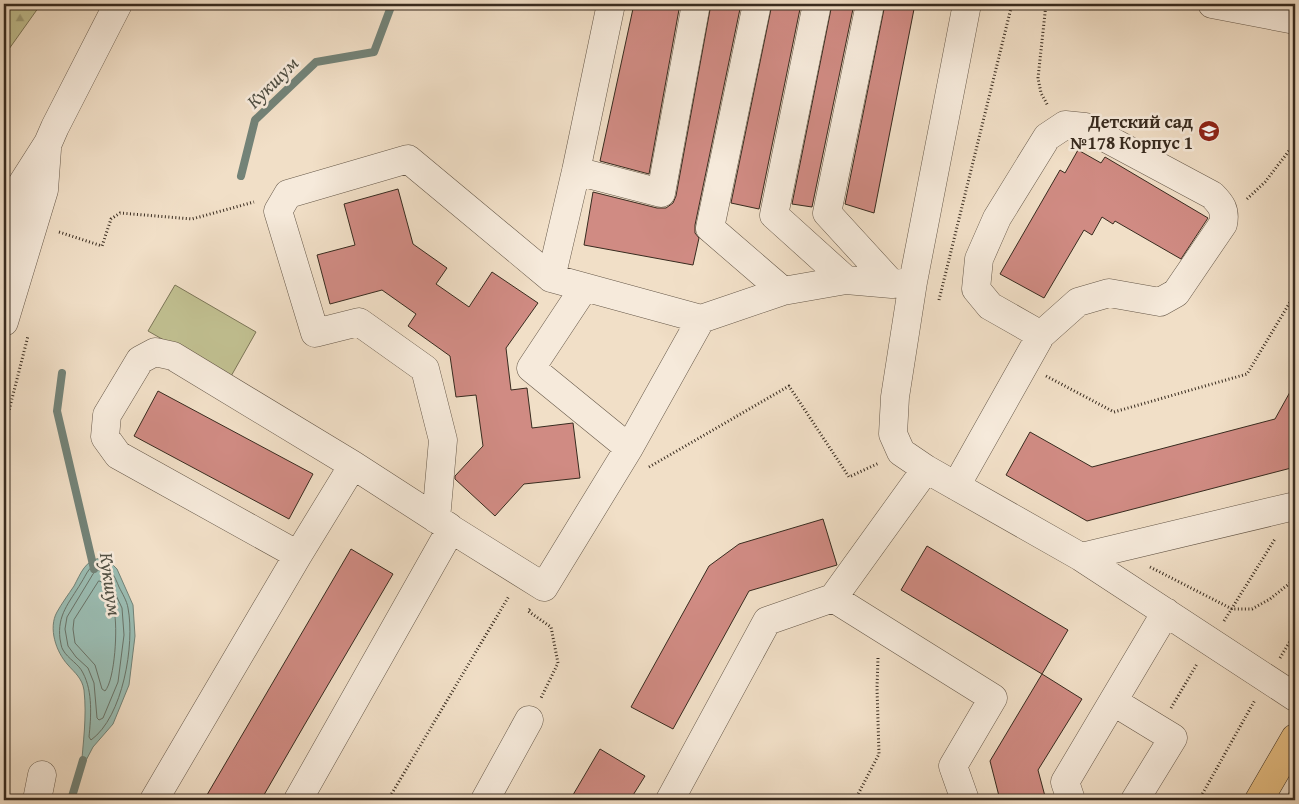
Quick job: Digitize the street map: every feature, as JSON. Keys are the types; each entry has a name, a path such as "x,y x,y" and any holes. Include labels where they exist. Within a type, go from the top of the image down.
{"main road":[{"path":"1259,800 1295,738"}],"street":[{"path":"4,243 22,188 118,4"},
{"path":"551,278 576,171 610,4"},
{"path":"576,171 661,193 696,4"},
{"path":"756,4 710,228 783,291"},
{"path":"817,4 774,215 846,280"},
{"path":"870,4 827,213 902,283"},
{"path":"967,4 902,283 894,434 901,452 926,469 1081,557 1295,697"},
{"path":"1212,4 1295,20"},
{"path":"956,486 1041,335 1078,302 1108,293 1160,302 1176,293 1223,224 1225,214 1221,203 1212,195 1085,127 1065,126 1047,137 997,218 979,258 976,289 990,306 1041,335"},
{"path":"298,800 444,524 443,440 425,369 359,322 315,333 278,211 288,194 408,159 551,278 701,319 783,291 846,280 902,283"},
{"path":"17,324 22,188"},
{"path":"584,288 531,368 629,448"},
{"path":"298,554 118,455 106,437 107,416 140,360 155,352 174,356 353,465 533,580 629,448 701,319"},
{"path":"154,800 298,554 353,465"},
{"path":"670,800 767,621 833,598 926,469"},
{"path":"1081,557 1295,506"},
{"path":"833,598 993,698 953,766 965,800"},
{"path":"1072,800 1065,782 1166,612"},
{"path":"1114,702 1174,738 1135,800"},
{"path":"486,800 530,720"}],"path":[{"path":"937,308 1012,4"},
{"path":"1046,4 1038,78 1041,93 1051,112 1065,126"},
{"path":"1225,214 1252,195 1265,182 1295,143"},
{"path":"56,240 59,232 102,246 111,219 120,213 192,219 288,194"},
{"path":"1025,365 1114,412 1248,374 1295,294"},
{"path":"4,430 17,324"},
{"path":"648,468 789,386 849,477 881,462"},
{"path":"1159,729 1295,506"},
{"path":"530,720 558,663 551,627 528,611 533,580"},
{"path":"388,800 533,580"},
{"path":"855,800 879,754 877,688 880,627"},
{"path":"1199,800 1267,678"}],"green space":[{"path":"4,4 41,4 4,56"},
{"path":"175,285 256,332 230,378 148,331"},
{"path":"1295,782 1295,800 1285,800"}],"water":[{"path":"101,558 109,561 117,569 133,605 135,636 129,685 113,724 93,747 81,770 85,720 84,690 80,679 64,660 57,647 53,625 57,612 81,572 91,561"}],"building":[{"path":"634,4 680,4 649,174 600,161"},
{"path":"711,4 741,4 695,225 695,233 699,238 693,265 584,245 593,192 657,208 666,208 673,203 676,196"},
{"path":"772,4 801,4 759,209 731,203"},
{"path":"832,4 854,4 812,207 792,204"},
{"path":"885,4 915,4 874,213 845,204"},
{"path":"1078,150 1101,163 1105,157 1208,218 1181,259 1115,221 1113,224 1102,217 1092,235 1084,230 1044,298 1000,274 1060,170 1065,173"},
{"path":"398,189 413,244 447,268 436,284 469,307 492,272 538,303 506,348 511,390 527,388 532,428 573,423 580,478 524,484 495,516 455,479 455,476 483,446 476,395 456,397 450,356 408,326 416,314 382,290 330,304 317,255 355,245 344,204"},
{"path":"1295,383 1295,467 1087,521 1006,475 1030,432 1092,467 1275,419"},
{"path":"158,391 313,474 289,519 134,436"},
{"path":"823,519 837,565 749,591 673,729 631,707 709,566 739,544"},
{"path":"927,546 1068,630 1042,674 901,590"},
{"path":"351,549 393,574 261,800 204,800"},
{"path":"1042,674 1082,699 1038,770 1046,800 1000,800 990,761"},
{"path":"600,749 645,776 630,800 570,800"}],"waterway":[{"name":"Кукшум","path":"241,176 255,120 316,62 374,52 392,4"},
{"name":"Кукшум","path":"62,373 57,411 94,569"},
{"name":"Кукшум","path":"71,800 83,760"}],"place":[{"name":"Детский сад №178 Корпус 1","path":"1209,131"}]}
